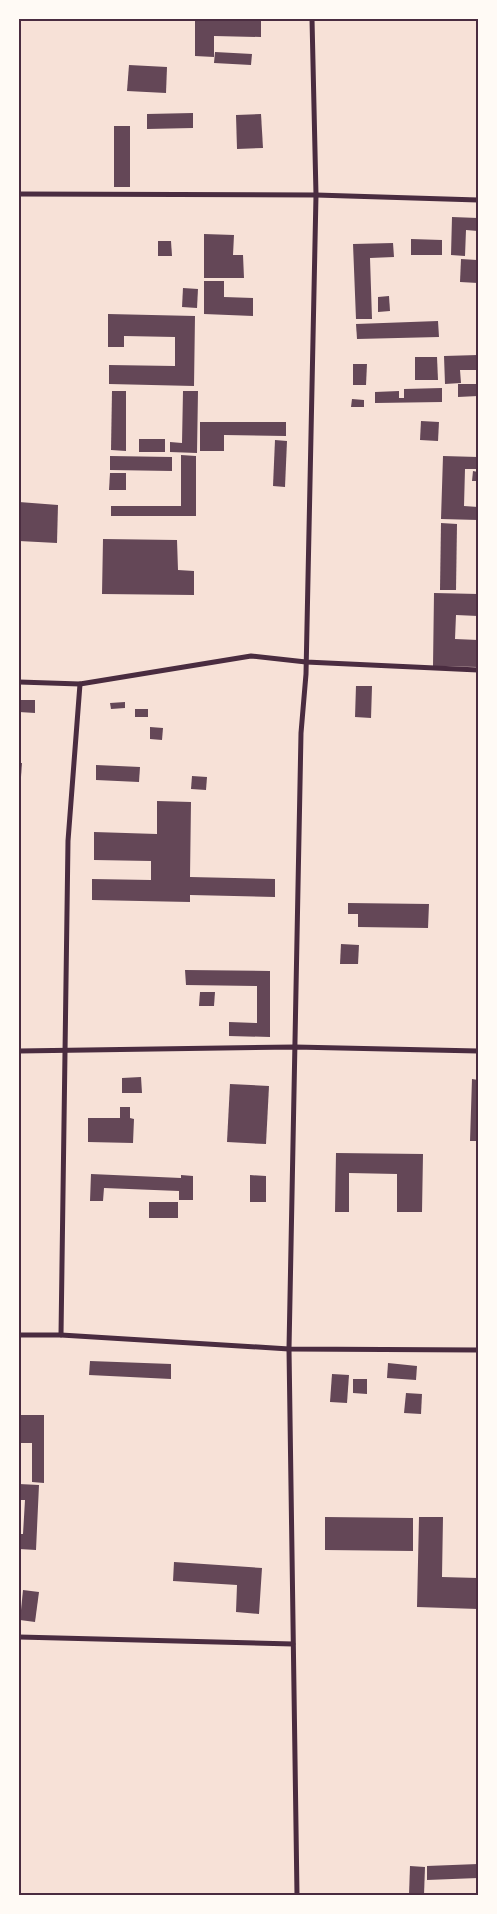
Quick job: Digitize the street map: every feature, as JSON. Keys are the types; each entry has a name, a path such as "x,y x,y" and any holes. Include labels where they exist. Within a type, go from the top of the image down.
{"street":[{"path":"296,1895 288,1349 301,733 306,662 316,195 312,19"},
{"path":"19,194 316,195 478,200"},
{"path":"19,682 80,684 251,656 306,662 478,670"},
{"path":"61,1335 68,841 80,684"},
{"path":"19,1051 295,1047 478,1051"},
{"path":"19,1335 61,1335 288,1349 478,1350"},
{"path":"19,1637 292,1644"}],"building":[{"path":"195,20 261,21 261,37 214,36 214,57 195,56"},
{"path":"215,52 252,54 251,65 214,63"},
{"path":"129,65 167,67 166,93 127,91"},
{"path":"193,113 193,128 147,129 147,114"},
{"path":"261,114 263,148 237,149 236,115"},
{"path":"114,126 130,126 130,187 114,187"},
{"path":"452,217 478,218 478,231 466,230 465,256 451,255"},
{"path":"204,234 234,235 233,255 243,255 244,278 204,278"},
{"path":"411,239 442,240 442,255 411,255"},
{"path":"158,241 171,241 172,256 158,256"},
{"path":"393,243 394,257 370,258 372,319 356,319 353,244"},
{"path":"461,259 477,260 478,283 460,282"},
{"path":"204,281 224,281 224,297 253,298 253,316 204,314"},
{"path":"183,288 198,289 197,308 182,307"},
{"path":"389,296 390,311 378,312 378,297"},
{"path":"108,314 195,316 194,386 109,384 109,365 175,366 175,337 124,336 124,347 108,347"},
{"path":"438,321 439,337 357,339 356,324"},
{"path":"478,355 478,370 460,370 461,383 445,384 444,356"},
{"path":"415,357 437,357 438,380 415,380"},
{"path":"353,364 367,364 366,385 353,385"},
{"path":"458,384 478,384 478,396 458,397"},
{"path":"442,388 442,402 375,403 375,392 399,391 399,398 404,398 404,389"},
{"path":"112,391 126,391 126,451 111,450"},
{"path":"183,391 198,391 197,453 170,452 170,442 182,443"},
{"path":"352,399 364,400 364,407 351,407"},
{"path":"421,421 439,422 438,441 420,440"},
{"path":"200,422 286,422 286,436 224,435 224,451 200,451"},
{"path":"139,439 165,439 165,452 139,452"},
{"path":"275,440 287,441 285,487 273,486"},
{"path":"181,455 196,456 196,516 111,516 111,506 181,506"},
{"path":"110,456 172,457 172,471 110,470"},
{"path":"443,456 478,457 478,469 465,469 464,506 478,507 478,520 441,519"},
{"path":"473,471 478,472 478,481 472,481"},
{"path":"110,473 126,473 126,490 109,490"},
{"path":"19,502 58,505 57,543 19,541"},
{"path":"441,523 457,524 456,590 440,590"},
{"path":"103,539 177,540 178,570 194,571 194,595 102,594"},
{"path":"434,593 478,594 478,616 456,615 455,639 478,640 478,667 433,666"},
{"path":"356,686 372,686 371,718 355,717"},
{"path":"19,700 35,700 35,713 19,712"},
{"path":"125,702 125,708 111,709 110,703"},
{"path":"135,709 148,709 148,717 135,717"},
{"path":"150,727 163,728 162,740 150,739"},
{"path":"19,763 22,763 21,777 19,777"},
{"path":"96,765 140,767 139,782 96,780"},
{"path":"192,776 207,777 206,790 191,789"},
{"path":"157,801 191,802 190,877 275,879 275,897 190,895 190,902 92,900 92,879 151,880 151,861 94,860 94,832 157,834"},
{"path":"348,903 429,904 428,928 358,927 358,914 348,914"},
{"path":"341,944 359,945 358,964 340,964"},
{"path":"185,970 270,971 270,1037 229,1036 229,1022 257,1023 257,986 186,985"},
{"path":"200,992 215,992 214,1006 199,1006"},
{"path":"141,1077 142,1093 122,1093 122,1078"},
{"path":"472,1079 478,1080 478,1141 470,1141"},
{"path":"230,1084 269,1086 266,1144 227,1142"},
{"path":"120,1107 130,1107 130,1118 134,1119 133,1143 88,1142 88,1118 120,1118"},
{"path":"336,1153 423,1154 422,1212 397,1212 397,1174 349,1173 349,1212 335,1212"},
{"path":"91,1174 181,1178 181,1175 193,1176 193,1200 179,1200 179,1191 104,1188 103,1201 90,1201"},
{"path":"250,1175 266,1176 266,1202 250,1202"},
{"path":"149,1202 178,1202 178,1218 149,1218"},
{"path":"90,1361 171,1364 171,1379 89,1375"},
{"path":"388,1363 417,1366 416,1380 387,1378"},
{"path":"332,1374 349,1375 347,1403 330,1402"},
{"path":"353,1379 367,1379 367,1394 353,1393"},
{"path":"406,1393 422,1394 421,1414 404,1413"},
{"path":"19,1415 44,1415 44,1483 32,1482 32,1443 19,1443"},
{"path":"19,1484 39,1485 36,1550 19,1549 19,1534 23,1534 25,1500 19,1500"},
{"path":"325,1517 413,1518 413,1551 325,1550"},
{"path":"419,1517 443,1517 442,1577 478,1578 478,1609 417,1607"},
{"path":"174,1562 262,1568 259,1614 236,1612 237,1585 173,1581"},
{"path":"23,1590 39,1592 35,1622 20,1620"},
{"path":"478,1864 478,1878 427,1880 427,1866"},
{"path":"410,1866 425,1867 424,1895 409,1895"}]}
